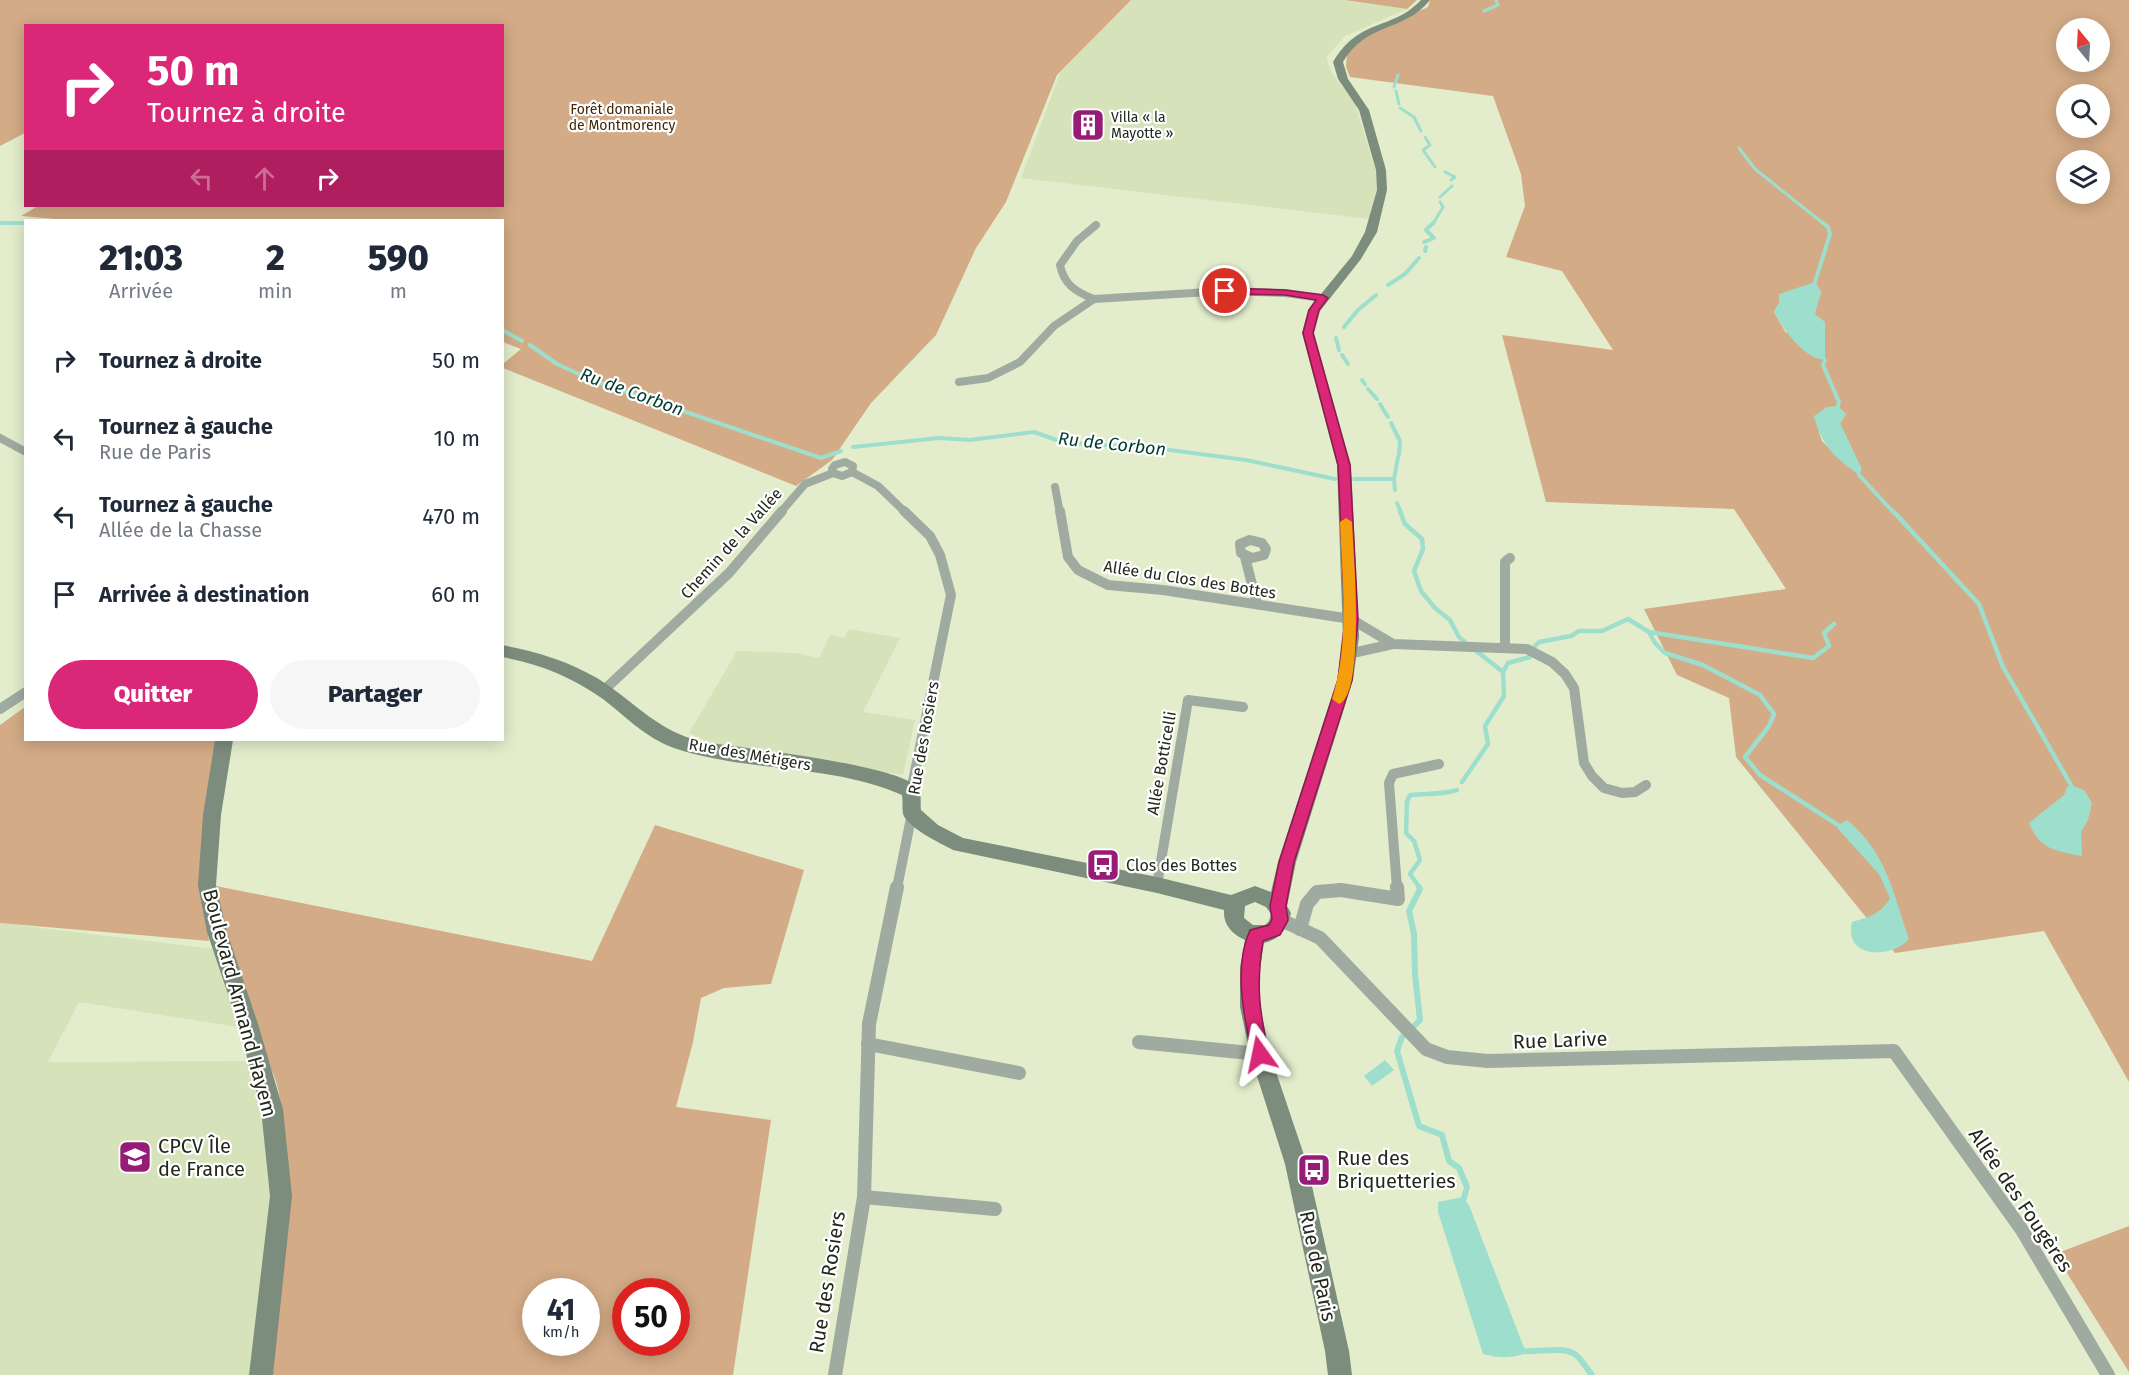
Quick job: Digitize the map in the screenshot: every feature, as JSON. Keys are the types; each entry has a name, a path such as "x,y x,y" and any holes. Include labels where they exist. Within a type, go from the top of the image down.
{"main road":[{"path":"1279,913 1262,895 1243,896 1235,904 1233,910 1236,924 1248,933 1256,935 1275,930 1279,913 1287,862 1345,680 1352,619 1344,465 1308,333 1314,310 1357,257 1369,236 1376,222 1382,190 1381,170 1364,110 1343,79 1338,62 1342,51 1360,36 1411,12 1426,0"},
{"name":"Rue des Métigers","path":"504,651 555,664 603,691 649,728 672,740 704,748 827,767 888,780 911,791"},
{"name":"Boulevard Armand Hayem","path":"224,741 212,815 207,885 217,932 258,1056 272,1109 281,1196 261,1375"},
{"name":"Rue des Rosiers","path":"911,791 912,813"},
{"path":"912,813 932,830 959,845 1157,885 1235,904"},
{"path":"1262,895 1287,862"},
{"name":"Rue de Paris","path":"1256,935 1250,968 1250,1007 1260,1054 1296,1164 1340,1375"}],"street":[{"path":"1094,299 1068,286 1061,274 1060,265 1077,241 1096,225"},
{"path":"959,382 988,378 1020,362 1054,326 1094,299 1216,291 1285,292 1323,298"},
{"path":"0,438 24,451"},
{"name":"Chemin de la Vallée","path":"603,691 707,595 805,484 833,473 842,476 852,472"},
{"name":"Rue des Rosiers","path":"852,472 878,486 930,536 940,555 951,595 911,791"},
{"name":"Allée du Clos des Bottes","path":"1055,488 1068,556 1083,575 1108,585 1155,589 1352,619"},
{"path":"1245,557 1257,604"},
{"path":"1505,647 1505,562 1510,558"},
{"path":"1352,619 1393,644"},
{"path":"1348,654 1393,644 1527,649 1552,662 1565,674 1574,687 1584,763 1592,776 1604,788 1622,793 1635,792 1646,785"},
{"path":"0,709 24,693"},
{"name":"Allée Botticelli","path":"1157,885 1188,700 1243,707"},
{"path":"1300,929 1307,904 1317,892 1341,890 1398,899 1389,783 1392,774 1439,764"},
{"name":"Rue des Rosiers","path":"835,1375 864,1197 869,1024 912,813"},
{"name":"Rue Larive","path":"1279,913 1300,929 1320,938 1426,1049 1447,1057 1488,1061 1894,1051"},
{"path":"1139,1042 1260,1054"},
{"path":"868,1044 1018,1073"},
{"name":"Allée des Fougères","path":"1894,1051 2022,1230 2108,1375"},
{"name":"Rue des Rosiers","path":"864,1197 995,1209"}],"shaded area":[{"path":"1130,0 1343,0 1407,9 1345,36 1327,56 1332,73 1355,104 1376,171 1377,188 1369,219 1021,178 1060,73"},
{"path":"849,629 900,638 863,712 915,720 903,775 717,745 689,733 737,651 795,653 819,658 830,635 844,638"},
{"name":"CPCV Île de France","path":"0,923 214,949 238,1027 79,1002 48,1062 252,1061 259,1079 271,1200 252,1375 0,1375"}],"green space":[{"name":"Forêt domaniale de Montmorency","path":"0,0 1131,0 1057,75 1006,202 976,248 936,335 871,403 832,460 796,486 504,368 504,363 521,349 504,342 504,219 56,219 21,216 36,207 504,207 504,24 24,24 24,134 0,146"},
{"path":"1345,0 1417,0 1407,9"},
{"path":"1430,0 2129,0 2129,1082 2044,931 1895,953 1736,757 1729,698 1677,675 1644,609 1786,589 1734,509 1546,502 1502,335 1613,350 1562,271 1506,257 1525,206 1521,174 1493,96 1350,77 1346,67 1347,54 1365,36 1428,7","holes":["1815,282 1821,292 1814,314 1786,333 1774,312 1779,303","1846,414 1840,423 1848,467 1822,441 1814,416"]},
{"path":"24,708 24,741 217,741 212,764 204,903 209,941 0,923 0,725"},
{"path":"655,825 804,870 771,984 724,988 701,998 693,1042 676,1107 771,1120 733,1375 270,1375 285,1134 276,1080 268,1064 211,885 592,961"},
{"path":"2129,1226 2129,1372 2055,1254"}],"water":[{"path":"1815,282 1821,292 1815,314 1825,322 1825,360 1802,349 1783,327 1774,312 1779,303 1779,294"},
{"path":"1838,406 1846,414 1840,423 1862,469 1859,475 1830,450 1817,426 1814,416 1827,407"},
{"path":"2071,785 2084,790 2092,803 2088,820 2081,832 2082,856 2050,848 2038,839 2029,823 2064,795 2067,787"},
{"path":"1847,820 1871,846 1893,890 1909,939 1901,946 1891,950 1870,952 1861,949 1851,934 1852,922 1879,911 1890,898 1879,874 1838,829 1838,825"},
{"path":"1385,1060 1394,1070 1372,1086 1364,1076"},
{"path":"1463,1197 1469,1205 1526,1353 1505,1357 1483,1354 1438,1212 1438,1202"}],"building":[{"name":"Villa « la Mayotte »","path":"1083,117 1099,120 1092,130 1076,127"}],"waterway":[{"path":"1484,11 1498,5 1496,0"},
{"path":"1394,87 1398,75"},
{"path":"1396,91 1399,104"},
{"path":"1400,108 1414,117 1421,131"},
{"path":"1425,137 1430,145 1423,150 1435,167"},
{"path":"1739,148 1755,169 1824,224"},
{"path":"1445,172 1455,177 1451,180"},
{"path":"1440,197 1452,186"},
{"path":"1433,224 1443,207 1440,202"},
{"path":"1424,242 1434,238 1426,230 1434,222"},
{"path":"1815,282 1830,234 1828,227 1822,222"},
{"name":"Ru de Corbon","path":"0,223 24,223"},
{"path":"1425,251 1426,247"},
{"path":"1388,285 1405,274 1419,258"},
{"path":"1344,327 1358,310 1376,295"},
{"name":"Ru de Corbon","path":"504,331 522,341"},
{"path":"1336,338 1339,350"},
{"name":"Ru de Corbon","path":"530,345 557,364 592,380 821,458 841,451"},
{"path":"1342,355 1348,364"},
{"path":"1825,360 1823,365 1839,402 1838,406"},
{"path":"1362,380 1365,384"},
{"path":"1368,389 1377,399"},
{"path":"1380,404 1388,417"},
{"path":"1391,423 1400,441 1399,455"},
{"name":"Ru de Corbon","path":"853,447 939,438 970,440 1034,432 1062,442 1162,449 1246,460 1335,479"},
{"path":"1394,479 1398,457"},
{"path":"1859,475 1894,513"},
{"name":"Ru de Corbon","path":"1354,479 1394,479"},
{"name":"Ru de Corbon","path":"1394,479 1395,490"},
{"name":"Ru de Corbon","path":"1397,503 1401,513"},
{"name":"Ru de Corbon","path":"1400,511 1405,524 1422,539 1423,549 1414,571 1421,591 1435,608 1450,620 1459,637 1467,644"},
{"path":"1893,511 1979,604 2003,667 2071,785"},
{"path":"1535,646 1539,642 1571,636 1579,631 1602,631 1628,619 1649,632"},
{"path":"1649,632 1813,658 1829,646 1824,633 1834,624"},
{"path":"1649,632 1655,643 1665,653 1703,665 1760,695 1774,714 1769,726 1745,757 1760,775 1838,825"},
{"name":"Ru de Corbon","path":"1475,650 1503,672"},
{"path":"1503,672 1508,663 1530,657"},
{"name":"Ru de Corbon","path":"1462,782 1488,744 1485,726 1504,696 1503,672"},
{"name":"Ru de Corbon","path":"1420,888 1410,874 1420,860 1414,841 1406,833 1407,802 1410,795 1457,790"},
{"name":"Ru de Corbon","path":"1411,1029 1420,1020 1414,934 1409,911 1419,887"},
{"name":"Ru de Corbon","path":"1402,1037 1397,1051 1419,1126 1442,1135 1449,1161 1459,1168 1467,1187 1463,1201"},
{"path":"1523,1351 1564,1350 1571,1352 1592,1375"}],"slow traffic":[{"path":"1339,699 1345,680 1352,619 1346,522"}],"place":[{"name":"Villa « la Mayotte »","path":"1088,125"},
{"name":"Clos des Bottes","path":"1103,865"},
{"name":"CPCV Île de France","path":"135,1157"},
{"name":"Rue des Briquetteries","path":"1314,1170"}],"route":[{"path":"1225,291 1285,292 1323,298 1314,310 1308,333 1331,410 1344,465 1352,619 1345,680 1287,862 1278,906 1281,920 1275,930 1269,934 1256,935 1250,968 1250,1007 1260,1054"}]}
